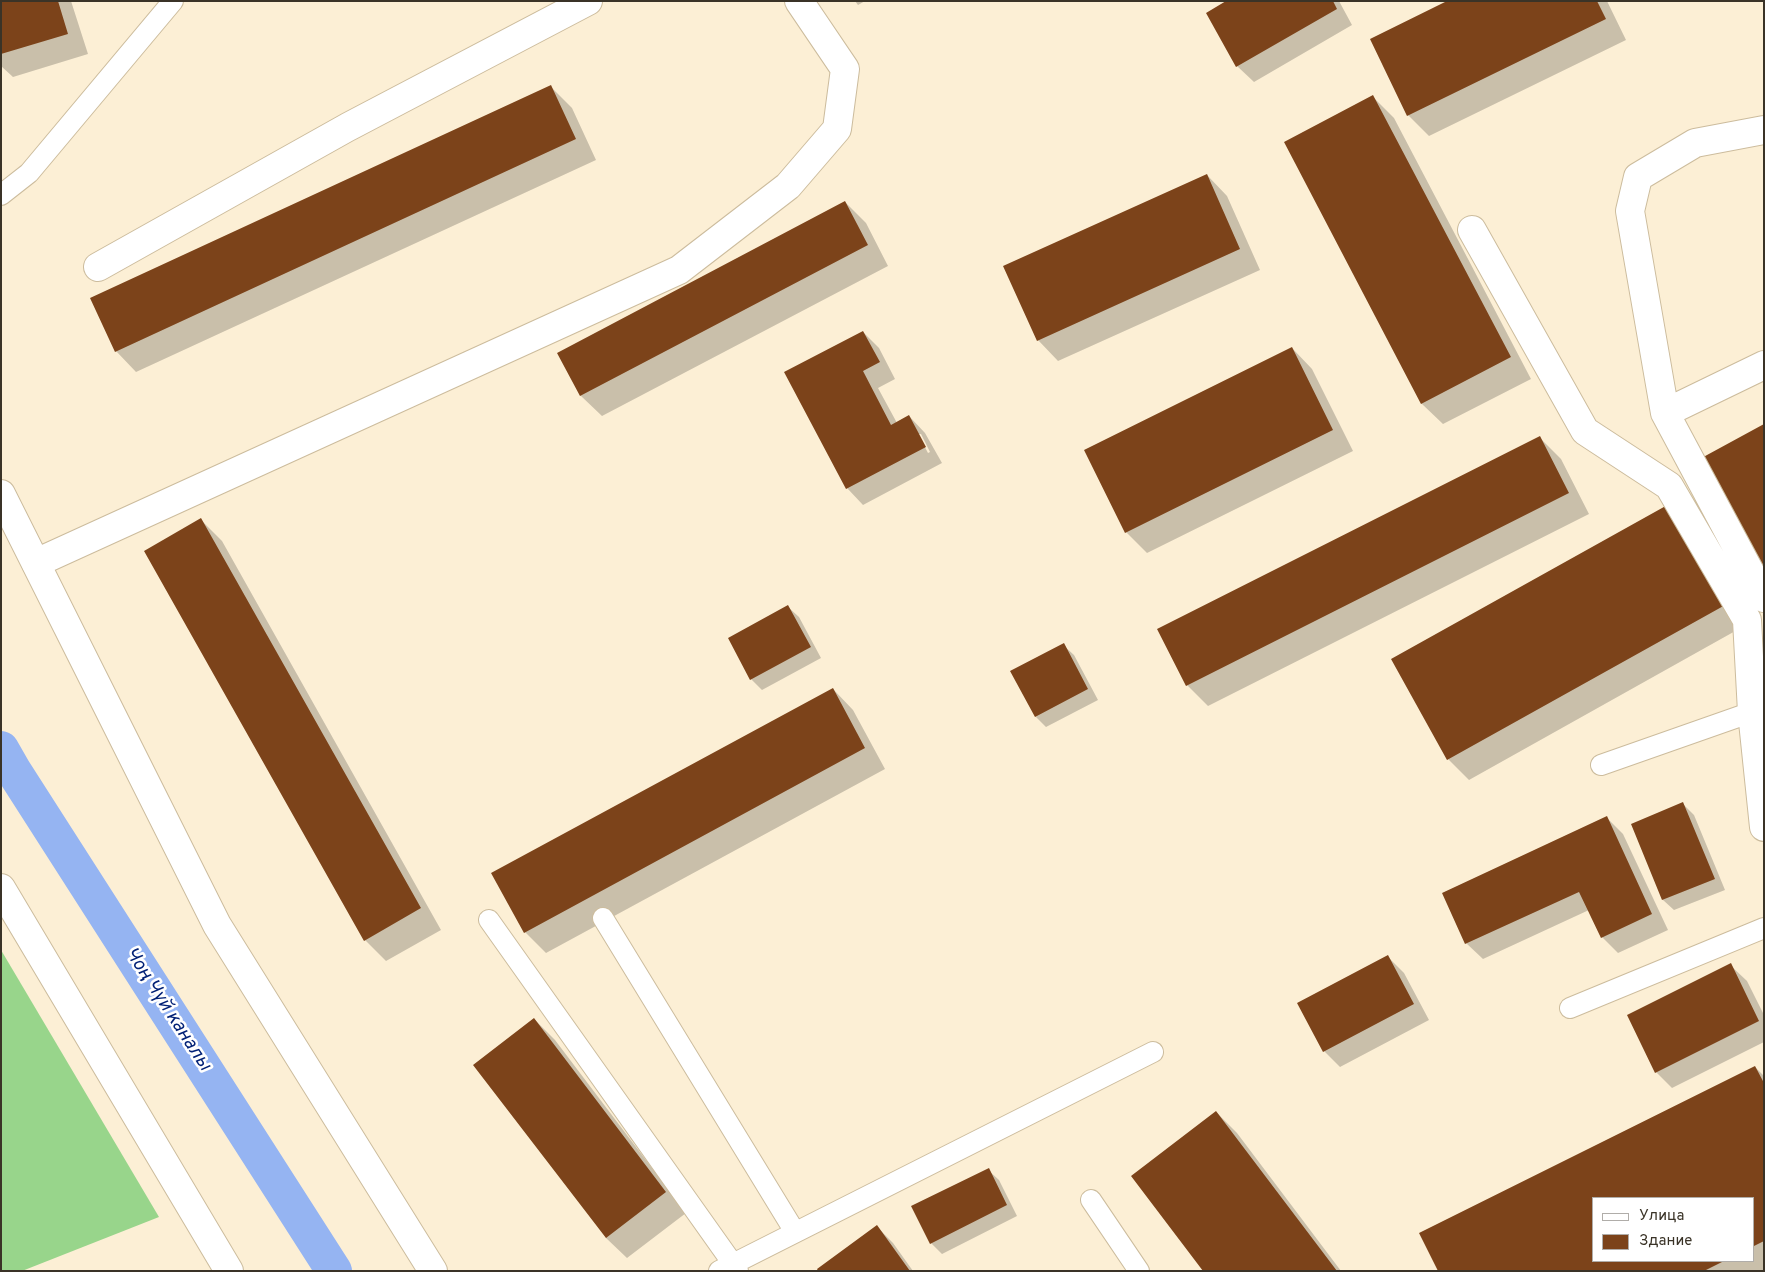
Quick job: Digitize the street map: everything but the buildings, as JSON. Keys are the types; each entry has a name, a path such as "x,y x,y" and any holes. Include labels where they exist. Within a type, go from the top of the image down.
{"street":[{"path":"98,267 348,127 588,1"},
{"path":"36,563 679,270 788,186 836,129 845,69 799,1"},
{"path":"1764,130 1694,143 1638,176 1630,211 1665,413 1764,598"},
{"path":"1472,230 1586,431 1669,486 1747,620 1752,712 1764,827"},
{"path":"1665,413 1764,365"},
{"path":"1,494 217,925 433,1271"},
{"path":"1,888 229,1271"}],"lane":[{"path":"1,195 29,173 173,1"},
{"path":"1600,765 1752,712"},
{"path":"603,918 795,1232"},
{"path":"489,920 730,1268 795,1232 1153,1052"},
{"path":"1570,1008 1764,928"},
{"path":"1090,1200 1139,1271"}],"green space":[{"path":"1,950 159,1217 22,1271 1,1271"}],"waterway":[{"name":"Чоң Чүй каналы","path":"1,749 334,1271"}]}
